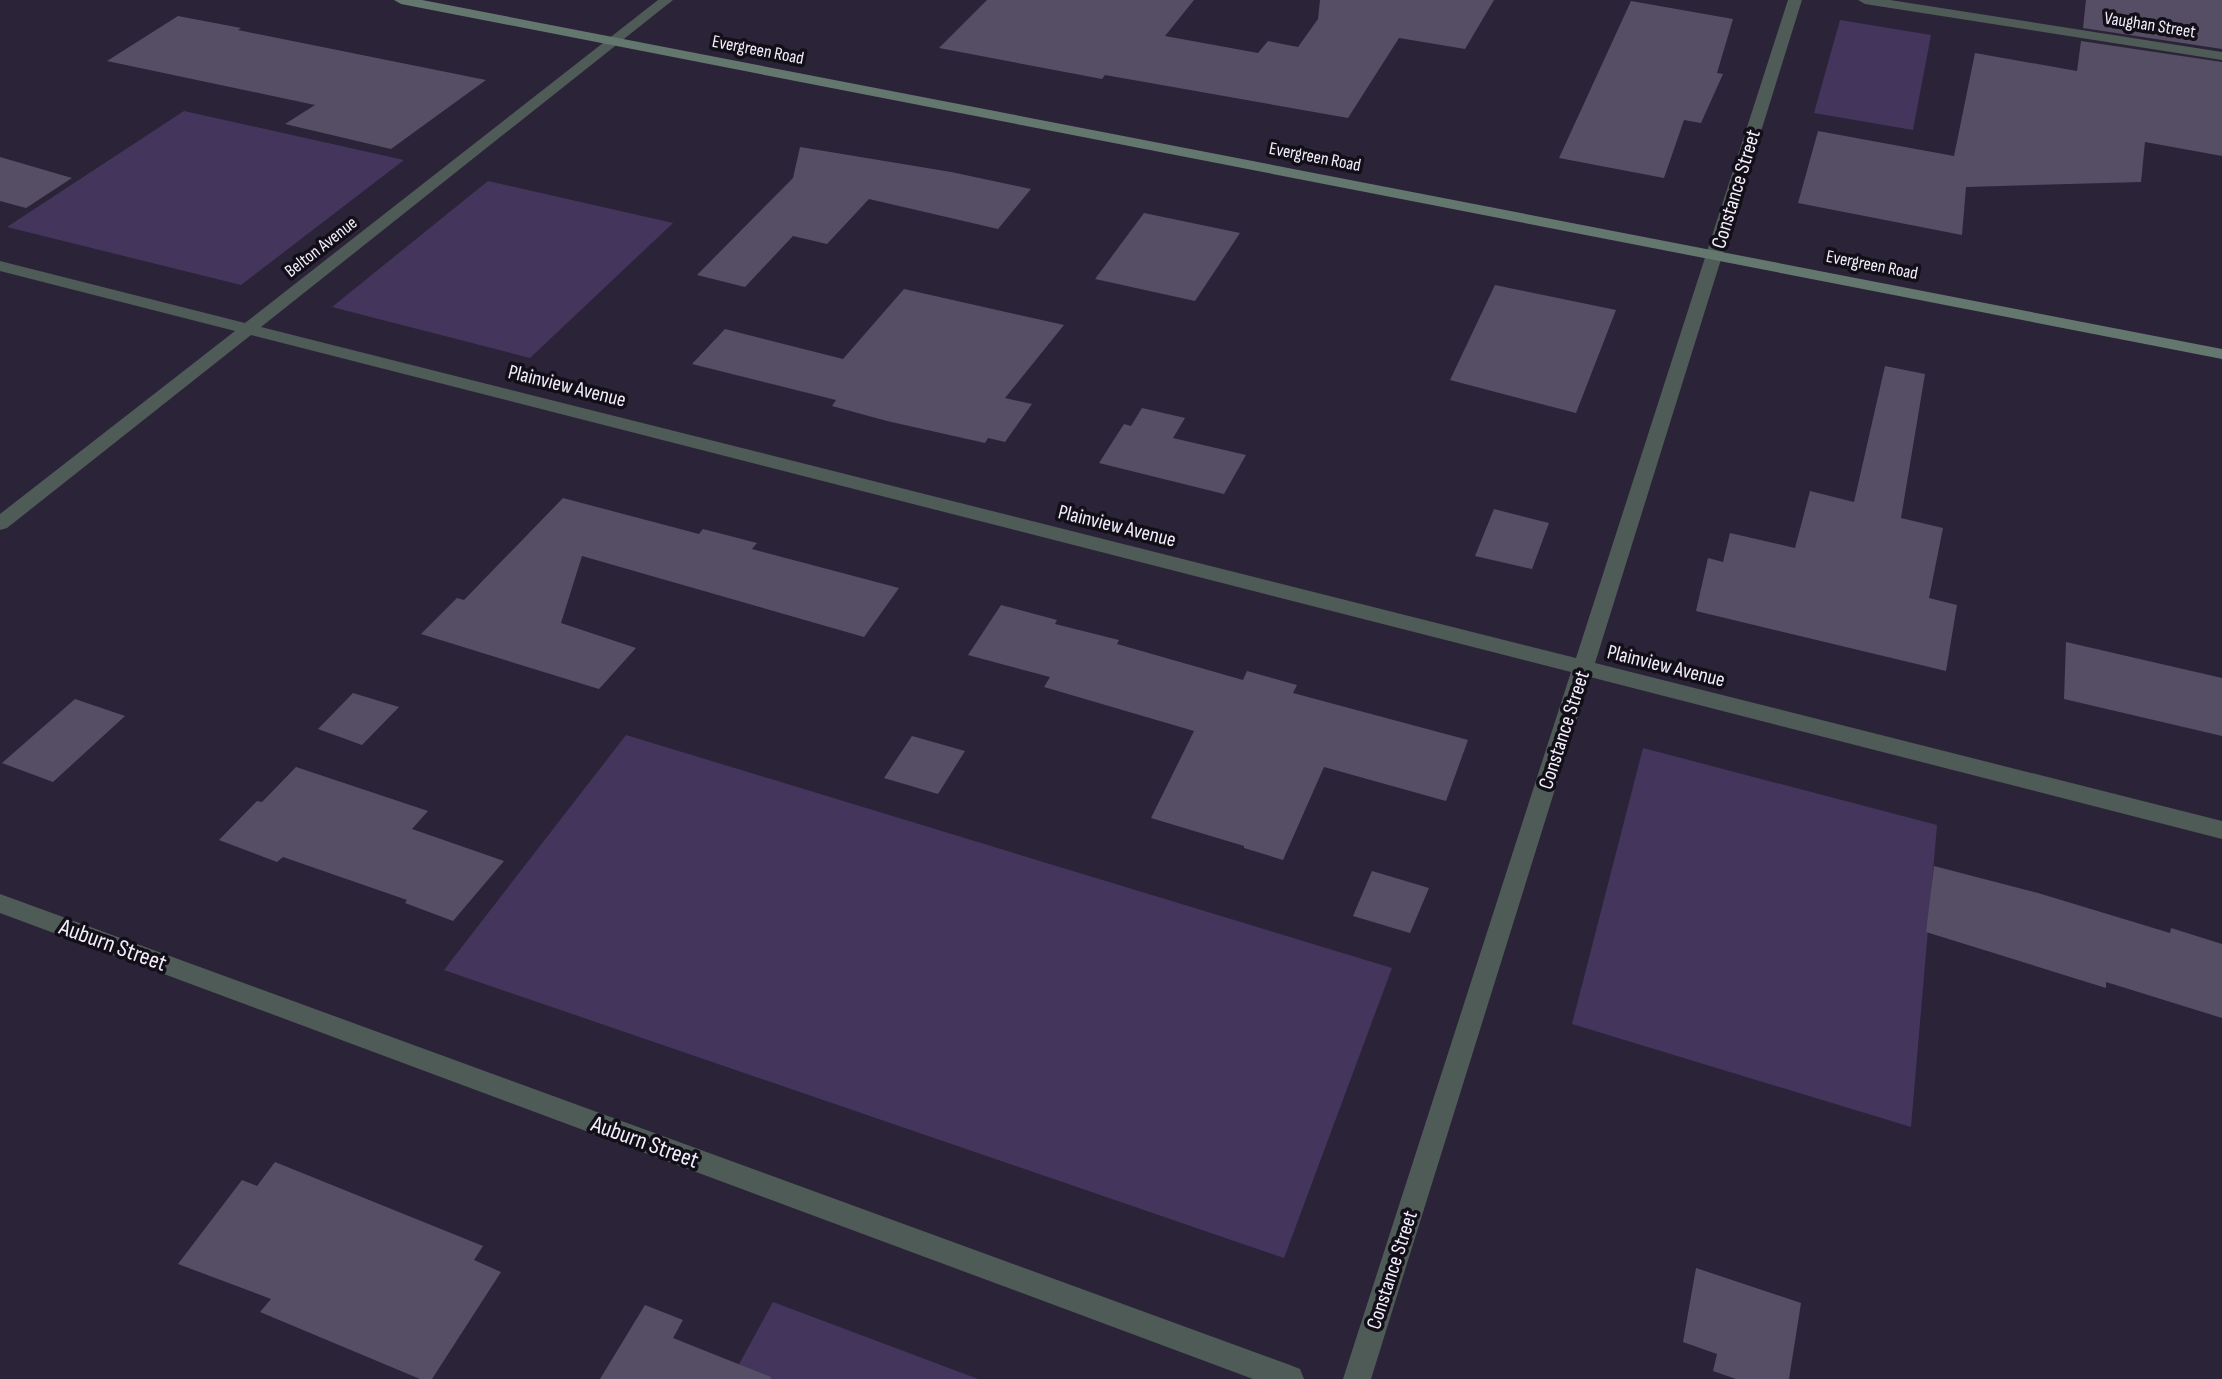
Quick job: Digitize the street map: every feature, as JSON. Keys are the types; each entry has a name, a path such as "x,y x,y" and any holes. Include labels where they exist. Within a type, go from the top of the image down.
{"street":[{"name":"Evergreen Road","path":"401,0 2222,354"},
{"name":"Belton Avenue","path":"0,524 666,0"},
{"name":"Constance Street","path":"1357,1379 1795,0"},
{"name":"Vaughan Street","path":"1866,0 2222,56"},
{"name":"Plainview Avenue","path":"0,266 2222,830"},
{"name":"Auburn Street","path":"0,903 1290,1379"}],"shaded area":[{"path":"1840,20 1931,35 1913,130 1814,113"},
{"path":"184,111 404,160 241,285 7,227"},
{"path":"488,181 673,223 530,358 332,307"},
{"path":"626,735 1392,968 1284,1258 444,970"},
{"path":"1643,748 1937,825 1911,1127 1572,1024"},
{"path":"773,1302 978,1379 731,1379"}],"building":[{"path":"987,0 1194,0 1165,36 1258,53 1268,41 1298,47 1318,19 1320,0 1494,0 1465,49 1399,38 1348,118 1105,75 1102,79 939,48"},
{"path":"2086,0 2222,0 2222,49 2083,28"},
{"path":"1631,1 1733,19 1717,73 1723,74 1701,123 1684,120 1664,178 1559,158"},
{"path":"178,16 486,80 391,149 285,124 315,105 107,61"},
{"path":"2081,41 2222,62 2222,156 2145,142 2141,182 1966,187 1962,235 1798,203 1818,131 1954,156 1975,53 2077,71"},
{"path":"800,147 951,172 1031,189 998,229 869,199 827,244 793,236 745,287 697,275 793,178"},
{"path":"0,157 72,178 26,208 0,201"},
{"path":"1144,213 1240,233 1195,301 1095,279"},
{"path":"1495,285 1616,310 1576,413 1450,380"},
{"path":"904,289 1064,325 1005,398 1032,404 1005,442 988,438 985,443 887,421 832,406 836,400 692,364 725,329 843,359"},
{"path":"1885,366 1925,374 1901,518 1943,528 1929,598 1957,605 1946,671 1696,611 1708,558 1723,562 1730,533 1795,548 1810,491 1854,502"},
{"path":"1142,408 1185,418 1173,438 1246,455 1224,494 1099,463 1124,424 1131,426"},
{"path":"563,498 699,534 703,529 757,543 752,549 899,588 864,637 582,556 561,623 636,648 599,689 421,634 457,598 464,600"},
{"path":"1494,509 1549,523 1532,569 1475,556"},
{"path":"1001,605 1057,620 1055,624 1119,640 1117,644 1243,680 1247,671 1297,685 1293,693 1468,740 1446,801 1324,767 1283,860 1151,818 1194,731 1044,687 1050,677 968,655"},
{"path":"2066,642 2222,678 2222,736 2064,699"},
{"path":"353,693 399,707 362,745 318,729"},
{"path":"75,699 125,716 53,782 2,763"},
{"path":"912,736 965,751 938,794 884,778"},
{"path":"296,767 428,811 412,829 504,861 453,921 405,903 407,900 283,857 277,862 219,840 257,801 262,802"},
{"path":"1934,866 2038,893 2170,933 2171,928 2222,944 2222,1018 2106,982 2106,988 1926,932"},
{"path":"1372,871 1429,888 1410,933 1353,916"},
{"path":"275,1162 483,1246 474,1260 501,1272 432,1379 420,1379 260,1312 271,1299 178,1264 242,1180 257,1186"},
{"path":"1696,1268 1801,1303 1789,1379 1736,1379 1713,1371 1717,1354 1683,1342"},
{"path":"645,1305 683,1320 673,1338 771,1379 600,1379"}]}
